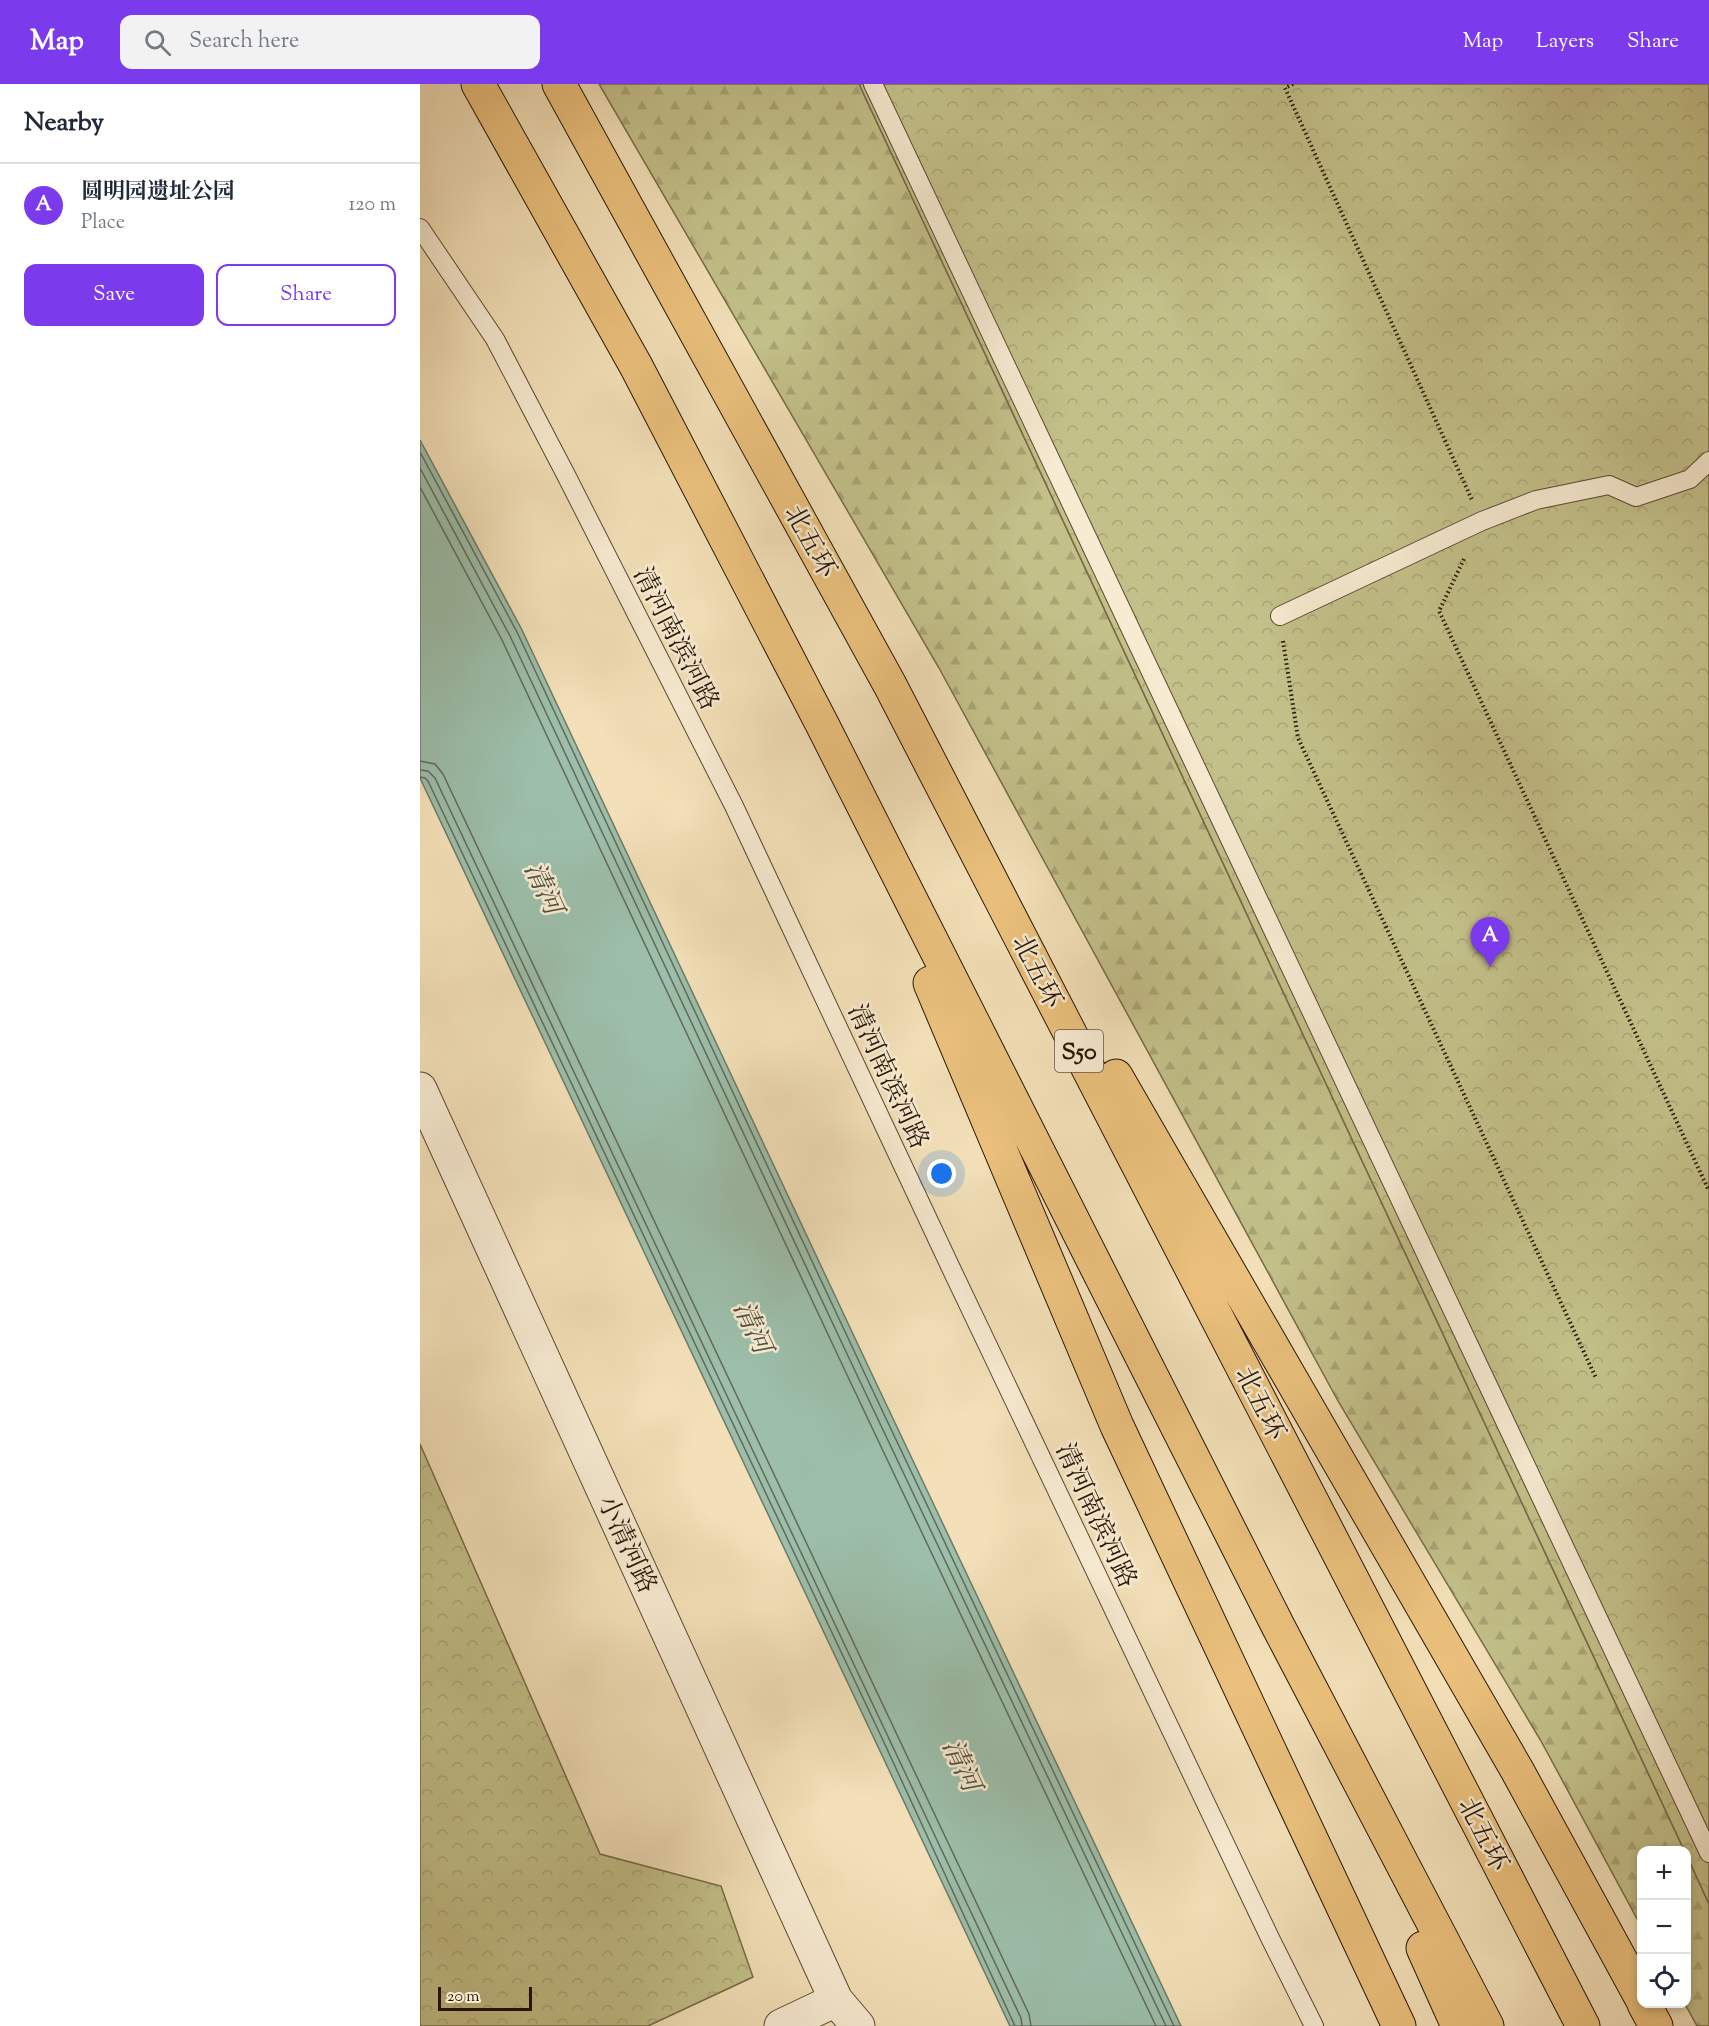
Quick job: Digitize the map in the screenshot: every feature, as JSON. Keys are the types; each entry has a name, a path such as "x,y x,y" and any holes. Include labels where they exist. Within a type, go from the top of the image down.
{"highway":[{"path":"478,84 636,366 822,724 1278,1626 1487,2026"},
{"name":"北五环","path":"559,84 890,685 1583,2026"},
{"path":"890,685 1516,1770 1637,1993"},
{"path":"822,724 1117,1426 1399,2026"},
{"path":"1278,1626 1458,2026"},
{"path":"1646,2008 1656,2026"}],"street":[{"name":"小清河路","path":"420,1089 837,2013 858,2026"},
{"path":"781,2026 837,2013"}],"lane":[{"path":"873,84 1709,1853"},
{"name":"清河南滨河路","path":"420,228 495,339 734,806 965,1298 1314,2026"},
{"path":"1280,616 1482,521 1536,500 1609,485 1636,497 1690,479 1709,461"}],"path":[{"path":"1293,84 1286,88 1482,521 1439,611 1709,1191"},
{"path":"1280,616 1298,738 1596,1378"}],"green space":[{"path":"599,84 859,84 1682,1846 1637,1846 1637,1919 1541,1741 1338,1401 939,668"},
{"path":"859,84 1709,84 1709,1904 1691,1865 1691,1846 1682,1846"},
{"path":"420,1444 600,1854 721,1886 753,1977 648,2026 420,2026"},
{"path":"1691,1865 1709,1904 1709,2026 1697,2026 1687,2008 1691,2008"}],"water":[{"name":"清河","path":"420,440 522,630 1181,2026 1010,2026 420,778"}],"place":[{"name":"圆明园遗址公园","path":"1490,967"}]}
